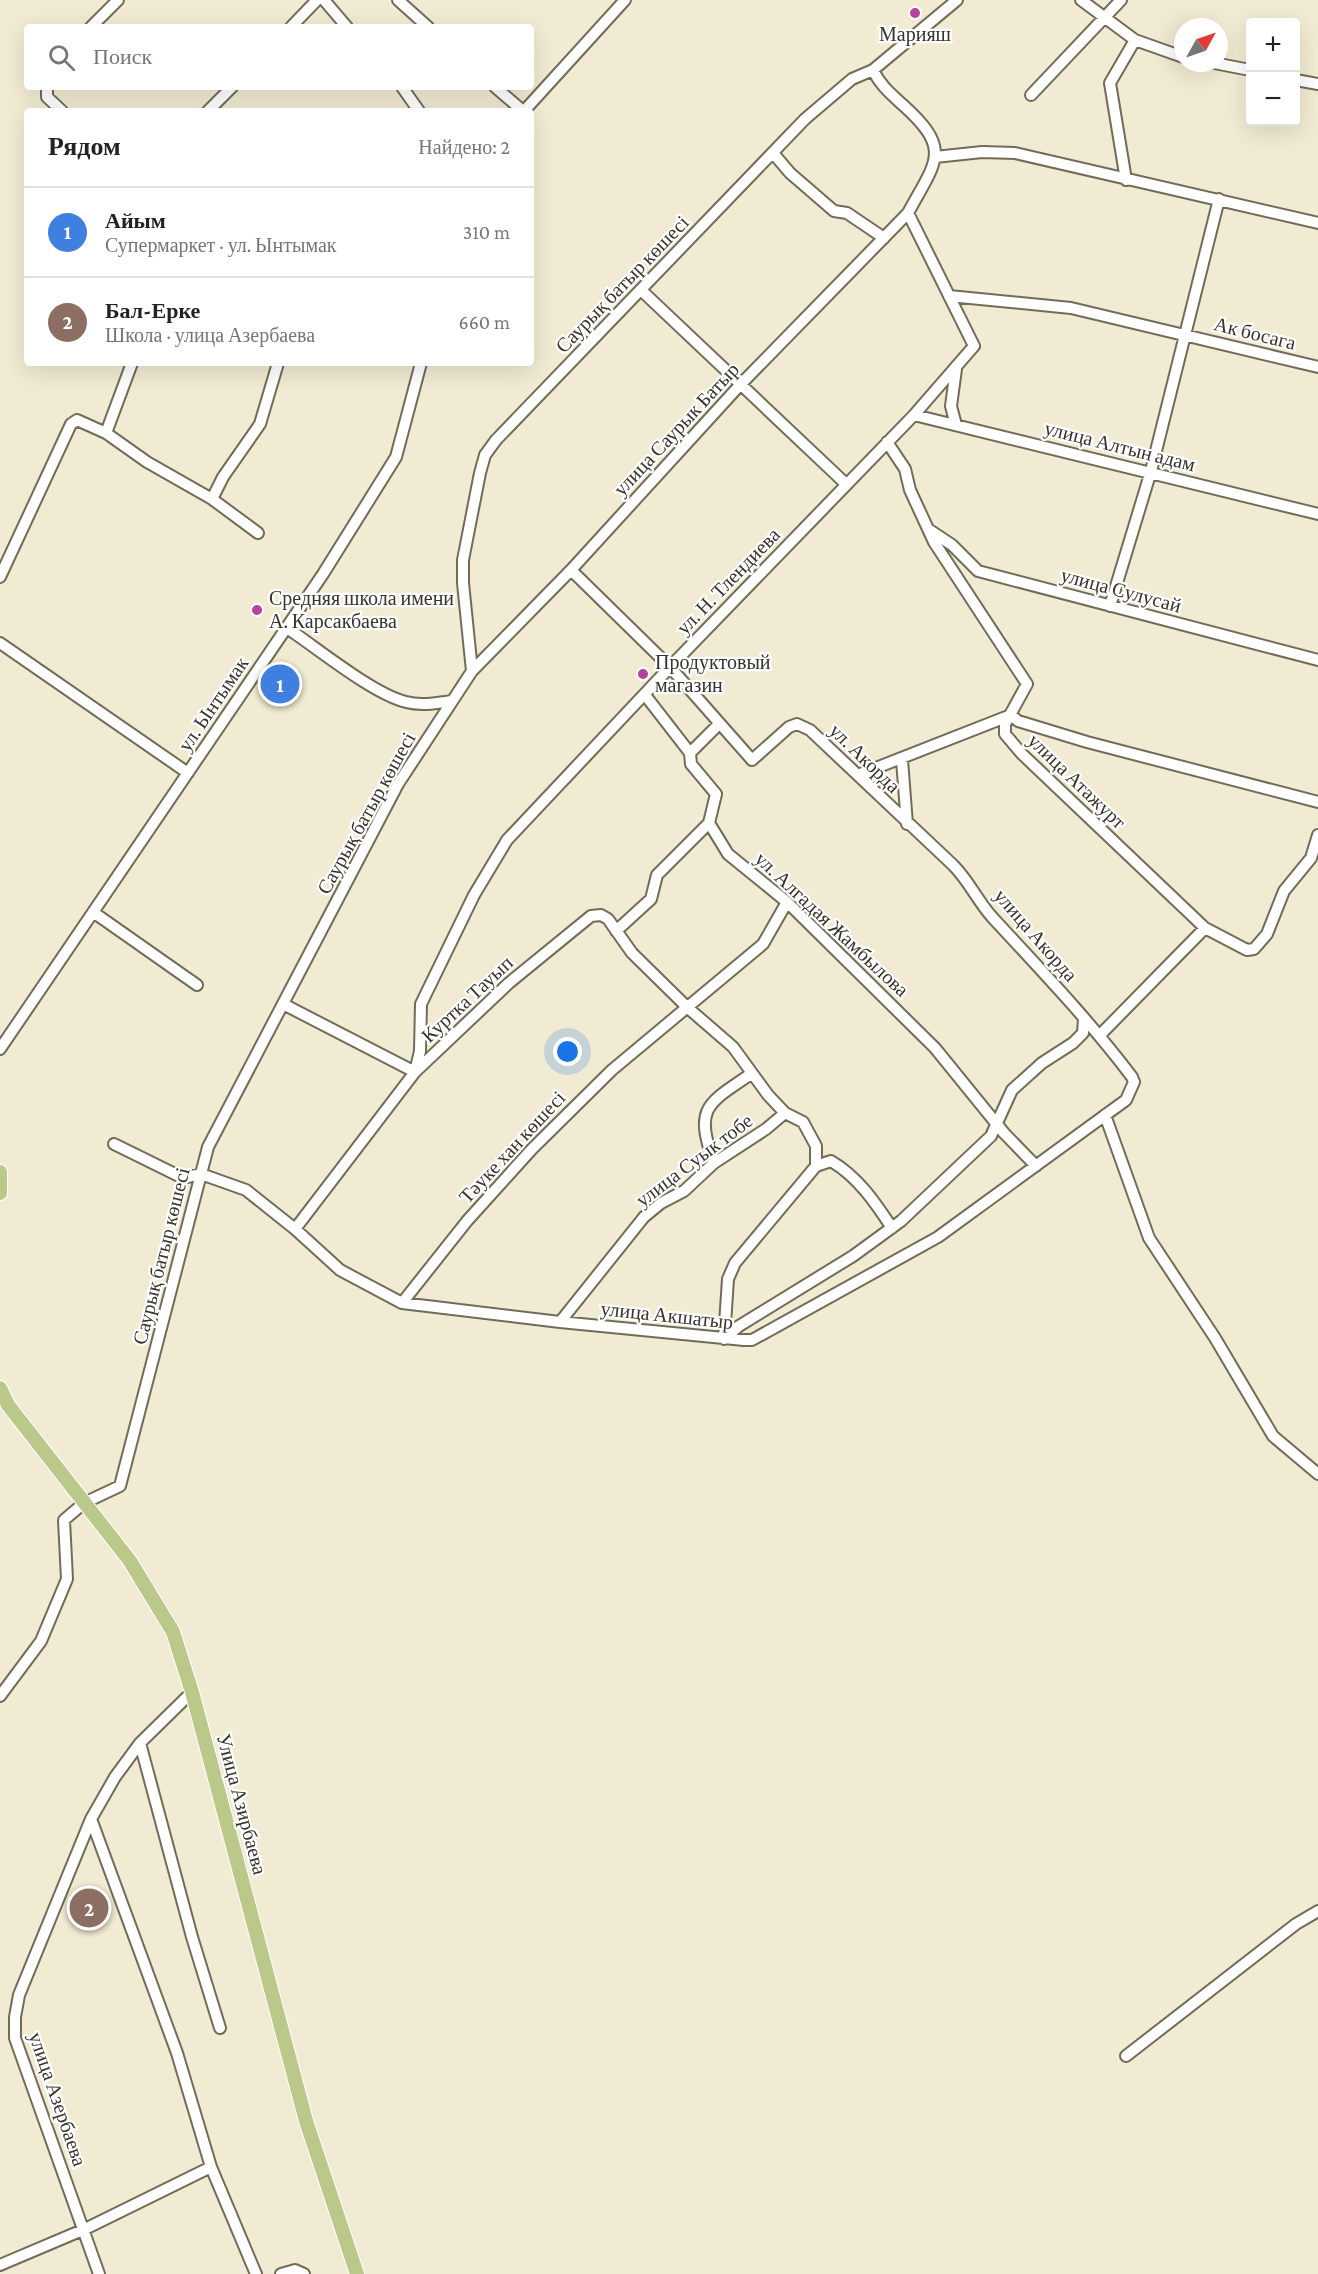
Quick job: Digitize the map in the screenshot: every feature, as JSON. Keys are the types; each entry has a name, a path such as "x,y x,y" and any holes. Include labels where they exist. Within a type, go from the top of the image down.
{"main road":[{"path":"0,1172 0,1193"},
{"name":"Улица Азирбаева","path":"0,1388 8,1405 130,1561 173,1632 192,1692 306,2121 357,2274"}],"street":[{"path":"94,24 118,0"},
{"path":"294,24 317,0"},
{"path":"324,0 344,24"},
{"path":"399,0 425,24"},
{"path":"526,108 625,0"},
{"name":"Саурық батыр көшесі","path":"0,1695 41,1641 67,1579 64,1520 84,1503 120,1486 208,1147 398,784 472,671 463,584 463,560 485,455 496,440 642,291 805,119 852,79 873,70 957,0"},
{"path":"1081,0 1135,40 1174,54"},
{"path":"1031,95 1121,0"},
{"path":"1126,180 1110,83 1135,40"},
{"path":"1228,66 1246,69"},
{"path":"873,70 885,89 931,134 935,157 982,152 1015,153 1318,223"},
{"path":"1300,81 1318,84"},
{"path":"47,90 47,97 59,108"},
{"path":"214,108 229,90"},
{"path":"404,90 417,108"},
{"path":"498,90 520,108"},
{"path":"773,153 790,173 834,211 847,213 884,238"},
{"name":"улица Саурык Батыр","path":"472,671 571,570 740,385 908,213 935,157"},
{"path":"1110,606 1151,471 1219,199"},
{"path":"908,213 949,296"},
{"path":"642,291 846,484"},
{"name":"Ак босага","path":"949,296 1071,308 1318,367"},
{"name":"ул. Н. Тлендиева","path":"415,1072 420,1051 421,1004 474,895 507,840 670,667 914,415 974,346 949,296"},
{"path":"956,425 951,406 957,365"},
{"path":"106,433 131,366"},
{"path":"212,499 223,477 260,424 277,366"},
{"name":"ул. Ынтымак","path":"0,1049 287,628 396,457 420,366"},
{"name":"улица Алтын адам","path":"914,415 1151,471 1318,514"},
{"path":"0,577 70,424 78,420 106,433 147,462 212,499 258,533"},
{"name":"улица Атажурт","path":"887,442 905,469 910,490 928,530 1003,651 1027,684 1005,724 1005,734 1022,754 1205,928 1247,950 1254,949 1267,934 1284,891 1311,858 1318,835"},
{"name":"улица Сулусай","path":"928,530 952,545 978,571 1318,660"},
{"name":"ул. Акорда","path":"571,570 670,667 752,760 789,727 797,724 810,730 907,824"},
{"path":"287,628 386,695 407,703 452,700"},
{"path":"0,643 188,773"},
{"path":"616,931 651,899 657,875 709,823 717,794 691,764 690,753 645,695"},
{"path":"858,775 902,760 939,742 1011,715 1018,721 1087,742 1318,802"},
{"path":"690,753 720,724"},
{"path":"902,760 907,824"},
{"name":"ул. Алгадая Жамбылова","path":"709,823 728,854 787,902 935,1048 997,1124 1036,1166"},
{"name":"улица Акорда","path":"907,824 964,876 989,914 1101,1035 1132,1077"},
{"name":"Тәуке хан көшесі","path":"402,1303 467,1221 532,1149 612,1070 763,944 787,902"},
{"path":"93,912 197,985"},
{"name":"Куртка Тауып","path":"295,1229 415,1072 509,983 591,916 601,915 608,919 632,953 688,1008 733,1047 785,1113 803,1122 816,1146 816,1166"},
{"path":"1101,1035 1205,928"},
{"path":"283,1004 415,1072"},
{"path":"724,1339 739,1326 853,1256 892,1228 991,1136 1012,1090 1042,1063 1083,1034 1084,1018"},
{"path":"714,1163 704,1122 708,1106 752,1074"},
{"name":"улица Акшатыр","path":"114,1144 183,1178 201,1174 246,1190 295,1229 340,1270 402,1303 560,1322 752,1340 938,1237 1126,1100 1134,1082 1132,1077"},
{"name":"улица Суык тобе","path":"560,1322 644,1218 661,1203 684,1191 714,1163 766,1129 785,1113"},
{"path":"1105,1115 1149,1238 1215,1338 1273,1436 1318,1474"},
{"path":"724,1339 728,1279 735,1263 816,1166 831,1161 847,1170 874,1200 892,1228"},
{"name":"улица Азербаева","path":"99,2274 85,2229 15,2038 15,2017 32,1962 91,1819 115,1777 140,1743 192,1692"},
{"path":"140,1743 192,1937 220,2028"},
{"path":"91,1819 177,2053 211,2167 256,2274"},
{"path":"1126,2056 1296,1924 1318,1911"},
{"path":"0,2265 85,2229 211,2167"},
{"path":"281,2274 295,2270 304,2274"}],"place":[{"name":"Марияш","path":"915,13"},
{"name":"Средняя школа имени А. Карсакбаева","path":"257,610"},
{"name":"Продуктовый магазин","path":"643,674"},
{"name":"Айым","path":"280,684"},
{"name":"Бал-Ерке","path":"89,1908"}]}
